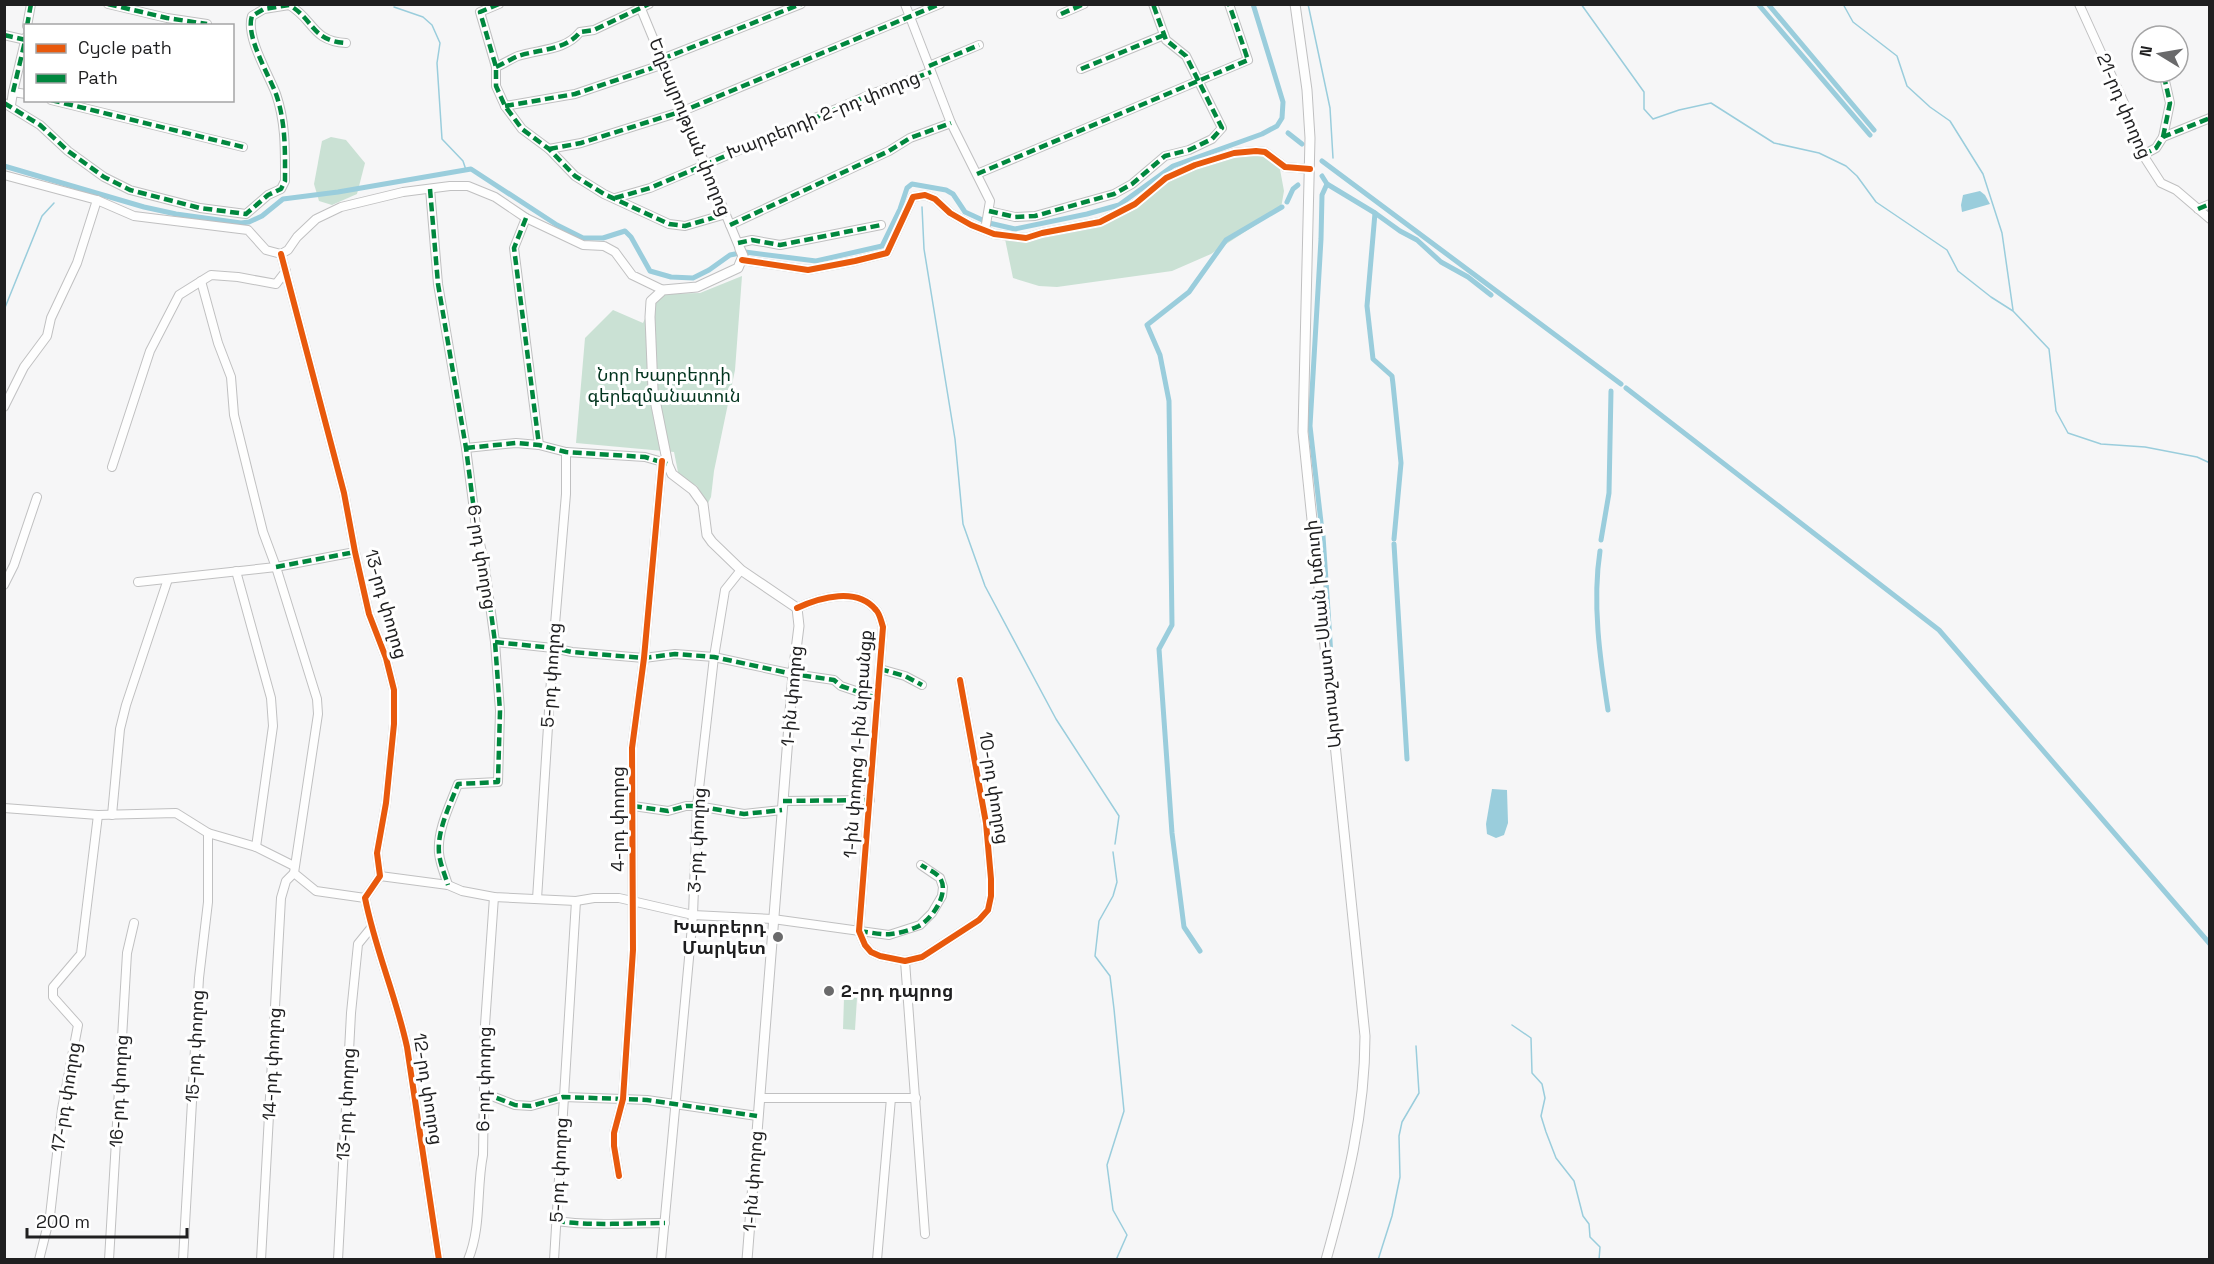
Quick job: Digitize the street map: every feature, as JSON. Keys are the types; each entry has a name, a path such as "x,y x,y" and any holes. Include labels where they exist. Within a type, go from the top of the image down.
{"main road":[{"name":"Արտաշատ-Սևան խճուղի","path":"1295,4 1308,90 1310,169 1303,432 1365,1036 1364,1087 1359,1130 1326,1260"},
{"path":"741,252 738,268 697,287 663,290 651,301 653,390 665,463 672,474 693,490 703,504 707,535 741,570 797,608"},
{"name":"1-ին փողոց","path":"747,1260 793,674 799,627 797,608"}],"street":[{"path":"27,24 31,4"},
{"path":"108,4 167,18 207,24"},
{"path":"499,4 480,12 496,67 496,86 505,106 522,129 549,149 575,176 669,224 685,226 726,214"},
{"path":"505,106 575,94 663,61 801,4"},
{"path":"905,4 951,123 990,201 985,230"},
{"path":"549,149 581,143 683,111 940,4"},
{"path":"1061,14 1084,4"},
{"path":"989,211 1015,217 1035,216 1114,194 1132,184 1165,156 1189,150 1212,139 1222,128 1186,57 1166,40 1153,4"},
{"path":"977,174 1248,60 1229,4"},
{"name":"21-րդ փողոց","path":"2079,4 2124,103 2126,118 2143,155 2161,183 2176,190 2210,219"},
{"path":"24,43 8,104 40,125 68,151 104,177 130,190 200,208 246,214 268,195 280,190 285,181 285,138 278,102 253,39 251,18 264,9 289,5 320,36 330,41 346,43"},
{"path":"496,67 518,56 547,50 573,40 579,32 594,30 643,6"},
{"name":"Եղբայրության փողոց","path":"643,6 741,252"},
{"path":"4,35 24,39"},
{"path":"1081,69 1164,35"},
{"name":"Խարբերդի 2-րդ փողոց","path":"615,198 650,188 930,69 979,45"},
{"path":"2143,155 2156,148 2163,137 2170,103 2166,84"},
{"path":"13,92 24,94"},
{"path":"59,102 243,147"},
{"path":"2163,137 2210,118"},
{"path":"730,225 889,151 910,138 951,123"},
{"path":"880,225 780,245 752,240 741,252 808,270 887,253 913,197 925,195 935,199 950,213 971,225 1004,236 1026,238 1100,222 1136,204 1166,178 1195,165 1234,153 1265,152 1285,167 1310,169"},
{"path":"4,176 97,200 134,216 248,230 266,250 281,254 288,250 297,237 316,219 340,207 403,192 468,186 495,197 526,218 583,245 604,246 615,252 632,275 663,290"},
{"name":"6-րդ փողոց","path":"430,189 438,284 466,448 495,642 500,711 498,782 458,784 446,815 439,843 439,854 448,885"},
{"path":"4,407 24,367 47,336 51,318 76,262 97,200"},
{"path":"2198,209 2210,204"},
{"path":"526,218 514,248 539,445"},
{"name":"13-րդ փողոց","path":"281,254 344,493 369,614 386,658 394,690 394,724 386,803 377,853 380,876"},
{"path":"112,467 150,351 179,295 211,275 276,284 286,271"},
{"name":"14-րդ փողոց","path":"201,281 218,343 231,377 234,415 263,532 317,699 318,714 294,870 286,880 281,898 261,1260"},
{"path":"466,448 516,443 539,445 566,452 645,457 665,463"},
{"name":"5-րդ փողոց","path":"537,899 553,648 566,494 566,452"},
{"name":"4-րդ փողոց","path":"619,1176 614,1133 622,1099 633,950 632,748 665,463"},
{"path":"4,585 14,565 37,497"},
{"path":"138,582 276,567 355,552"},
{"name":"3-րդ փողոց","path":"662,1260 693,915 697,806 714,657 725,590 741,570"},
{"path":"236,572 271,698 273,726 256,847"},
{"path":"112,815 120,729 168,579"},
{"name":"1-ին փողոց 1-ին նրբանցք","path":"797,608 815,600 837,596 866,600 878,611 883,627 859,930"},
{"path":"495,642 644,658 675,654 714,657 793,674 834,680 842,686 876,698"},
{"path":"880,669 905,676 922,685"},
{"name":"10-րդ փողոց","path":"905,961 922,957 979,920 988,910 991,896 986,823 960,680"},
{"path":"633,806 668,812 686,806 697,806 744,814 783,806 870,800"},
{"path":"4,808 98,815 176,813 208,833 256,847 294,870 316,891 365,898"},
{"name":"17-րդ փողոց","path":"39,1260 50,1216 62,1108 78,1025 53,997 53,987 81,954 98,815"},
{"name":"15-րդ փողոց","path":"183,1260 199,978 208,902 208,833"},
{"path":"371,928 365,898 380,876 448,885 462,891 494,897 576,901 619,898 693,915 773,919 889,934 920,925 932,913 942,896 943,887 940,878 921,865"},
{"name":"6-րդ փողոց","path":"468,1260 475,1243 478,1226 479,1176 483,1155 485,1025 494,897"},
{"name":"5-րդ փողոց","path":"554,1260 576,901"},
{"name":"16-րդ փողոց","path":"109,1260 126,953 134,923"},
{"name":"13-րդ փողոց","path":"338,1260 351,1013 358,944 371,928"},
{"name":"12-րդ փողոց","path":"371,928 401,1020 407,1047 439,1260"},
{"path":"859,930 864,945 871,952 905,961 925,1234"},
{"path":"484,1093 516,1105 531,1106 563,1097 622,1099 757,1116"},
{"path":"760,1098 916,1098"},
{"path":"877,1260 891,1098"},
{"path":"556,1221 583,1224 665,1223"}],"green space":[{"path":"331,137 346,140 365,163 357,194 332,205 319,201 314,184 322,141"},
{"path":"1261,152 1279,164 1284,191 1281,208 1211,254 1172,271 1057,287 1039,286 1013,278 1005,239 1090,225 1135,206 1165,177 1221,158"},
{"name":"Նոր Խարբերդի գերեզմանատուն","path":"742,276 735,370 714,471 711,497 707,505 697,486 679,477 674,452 576,443 585,338 613,310 643,323 656,294 700,293"},
{"path":"844,997 857,998 855,1030 843,1029"}],"water":[{"path":"1980,191 1990,204 1962,212 1963,195"},
{"path":"1492,789 1507,790 1508,823 1504,835 1496,838 1487,834 1486,824"}],"waterway":[{"path":"4,166 144,207 241,223 262,216 283,199 471,169 557,225 583,238 603,238 625,231 631,237 650,271 671,277 693,278 730,255 745,252 816,261 882,246 900,209 907,188 912,184 946,190 953,194 965,212 989,223 1015,229 1119,205 1173,166 1262,134 1277,126 1282,118 1283,102 1253,4"},
{"path":"1308,4 1330,108 1333,158"},
{"path":"1581,4 1644,92 1644,109 1653,119 1711,103 1774,143 1819,153 1846,166 1857,176 1876,202 1947,250 1958,271 2013,311 2049,349 2056,411 2068,433 2101,444 2145,447 2197,457 2210,463"},
{"path":"1758,4 1870,135"},
{"path":"1768,4 1874,130"},
{"path":"1843,4 1853,22 1897,56 1907,86 1950,121 1983,174 2002,233 2013,310"},
{"path":"394,7 423,17 432,25 440,43 437,63 442,139 463,161 466,170"},
{"path":"1288,133 1302,144"},
{"path":"1322,161 1621,384"},
{"path":"1322,176 1327,184 1417,240 1441,262 1468,277 1491,295"},
{"path":"1322,531 1310,426 1322,195 1327,184"},
{"path":"1287,202 1293,189 1298,185"},
{"path":"4,310 42,216 54,203"},
{"path":"922,207 924,249 955,439 963,524 985,586 1056,719 1119,816 1115,844"},
{"path":"1200,951 1184,927 1172,833 1159,649 1172,625 1169,401 1160,355 1147,325 1189,292 1226,240 1282,207"},
{"path":"1375,213 1367,306 1373,359 1392,376 1393,384 1401,463 1394,539"},
{"path":"1626,388 1939,630 2210,944"},
{"path":"1601,540 1609,493 1611,391"},
{"path":"1323,536 1331,656"},
{"path":"1394,544 1407,759"},
{"path":"1600,551 1597,611 1608,710"},
{"path":"1113,852 1117,882 1113,896 1099,921 1095,956 1110,976 1124,1111 1107,1165 1113,1210 1127,1235 1116,1260"},
{"path":"1512,1025 1531,1038 1532,1073 1542,1084 1545,1098 1541,1116 1556,1158 1574,1181 1583,1216 1589,1224 1590,1237 1600,1247 1599,1260"},
{"path":"1378,1260 1392,1216 1400,1177 1399,1136 1402,1122 1419,1093 1416,1046"}],"marked path":[{"path":"27,24 31,4"},
{"path":"108,4 167,18 207,24"},
{"path":"499,4 480,12 496,67 496,86 505,106 522,129 549,149 575,176 604,194 669,224 685,226 726,214"},
{"path":"496,67 518,56 567,43 580,32 594,30 649,4"},
{"path":"662,59 801,4"},
{"path":"549,149 581,143 683,111 940,4"},
{"path":"1061,14 1084,4"},
{"path":"989,211 1015,217 1035,216 1114,194 1132,184 1165,156 1189,150 1212,139 1222,128 1186,56 1166,40 1153,4"},
{"path":"977,174 1248,60 1229,4"},
{"path":"4,103 40,125 68,151 104,177 130,190 200,208 246,214 268,195 281,189 285,181 282,116 276,94 255,44 252,34 252,16 264,9 289,5 319,34 346,43"},
{"path":"4,35 24,40"},
{"path":"1081,69 1164,35"},
{"path":"13,92 24,45"},
{"path":"929,66 979,45"},
{"path":"505,106 575,94 664,64"},
{"path":"615,198 650,188 869,95 931,72"},
{"path":"2163,137 2170,103 2166,84"},
{"path":"59,102 243,147"},
{"path":"2143,155 2156,148 2163,137 2210,118"},
{"path":"730,225 889,151 910,138 951,123"},
{"path":"430,189 438,284 466,448 476,526 484,561 495,642 500,711 498,782 458,784 442,827 439,853 448,885"},
{"path":"2198,209 2210,204"},
{"path":"526,218 514,248 539,445"},
{"path":"738,243 752,240 780,245 881,225"},
{"path":"466,448 516,443 539,445 566,452 645,457 667,464"},
{"path":"276,567 355,552"},
{"path":"495,642 644,658 675,654 714,657 793,674 834,680 841,686 877,698"},
{"path":"880,669 905,676 922,685"},
{"path":"783,801 870,800"},
{"path":"633,806 668,811 686,806 697,806 744,814 782,810"},
{"path":"859,931 898,933 919,926 929,918 941,898 943,884 936,874 921,865"},
{"path":"484,1093 515,1105 531,1106 563,1097 647,1100 757,1116"},
{"path":"556,1221 597,1224 665,1223"}],"cycle path":[{"path":"742,260 808,270 887,253 913,197 925,195 935,199 950,213 971,225 994,234 1026,238 1100,222 1135,204 1166,178 1195,165 1234,153 1265,152 1285,167 1310,169"},
{"path":"281,254 344,493 369,614 386,658 394,690 394,724 386,803 377,853 380,876 365,898 407,1047 439,1260"},
{"path":"619,1176 614,1133 623,1099 633,950 632,748 644,658 662,461"},
{"path":"797,608 817,600 838,596 859,598 876,610 883,627 859,931 865,945 871,952 880,956 905,961 922,957 979,920 988,910 991,879 986,823 960,680"}],"place":[{"name":"Խարբերդ Մարկետ","path":"778,937"},
{"name":"2-րդ դպրոց","path":"829,991"}]}
